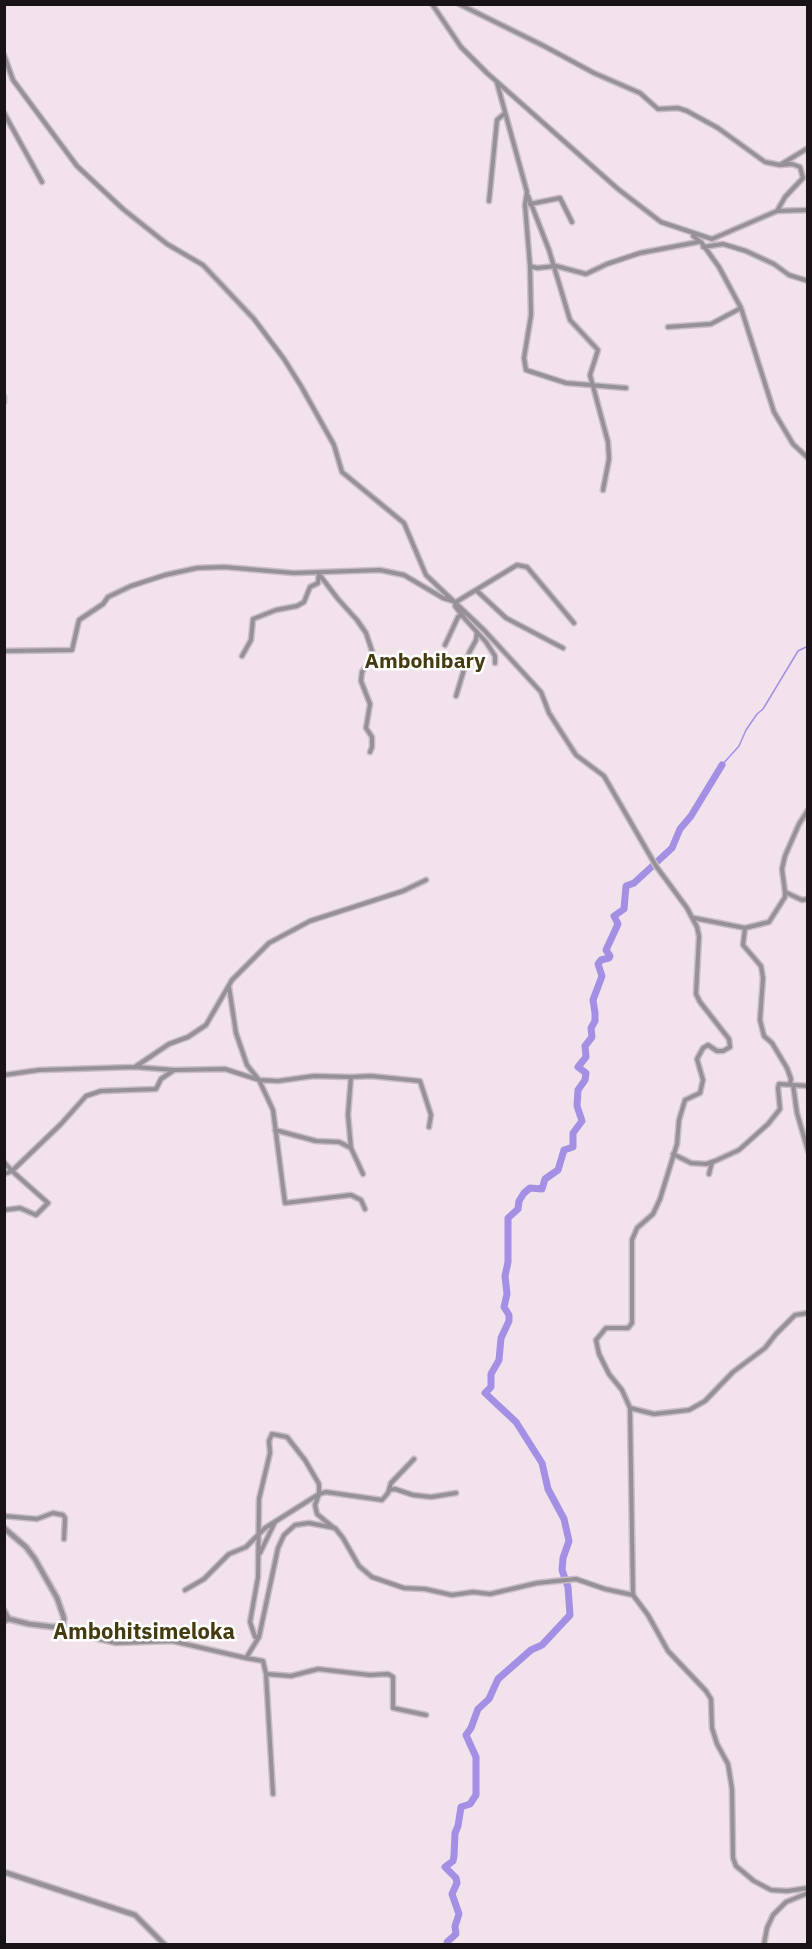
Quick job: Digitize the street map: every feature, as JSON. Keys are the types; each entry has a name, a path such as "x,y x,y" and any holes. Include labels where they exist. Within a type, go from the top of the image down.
{"street":[{"path":"432,4 461,47 497,82 618,189 661,222 712,239 777,211 807,210"},
{"path":"459,4 594,73 640,93 658,109 678,108 687,111 718,128 765,162 780,165 792,164 800,167 803,178"},
{"path":"4,55 13,80 63,147 92,181 167,244 203,265 254,319 301,386 334,445 342,472 404,523 426,575 456,602 540,692 549,713 576,755 603,776 655,863 693,918 699,936 696,994 729,1039 729,1047 723,1051 717,1051 708,1045 703,1048 697,1059 703,1080 700,1093 685,1100 679,1120 677,1144 657,1206 653,1214 637,1228 632,1240 632,1323 628,1328 606,1328 596,1340 598,1354 609,1374 622,1390 630,1408 633,1595 648,1615 668,1652 711,1699 712,1728 717,1744 728,1764 732,1790 733,1858 736,1866 754,1881 771,1890 787,1891 807,1888"},
{"path":"497,82 530,204 554,267 570,320 598,350 590,375 608,442 609,459 603,490"},
{"path":"4,113 42,182"},
{"path":"489,201 497,120 504,114"},
{"path":"780,165 807,148"},
{"path":"777,211 807,171"},
{"path":"527,192 525,205 531,315 524,358 526,370 566,383 626,388"},
{"path":"530,204 560,198 572,222"},
{"path":"691,233 719,267 741,308 774,412 793,444 807,458"},
{"path":"530,266 554,267 586,274 640,253 699,242"},
{"path":"703,247 723,244 746,251 774,264 789,275 807,281"},
{"path":"668,327 711,324 741,308"},
{"path":"4,397 4,402"},
{"path":"4,651 72,650 79,620 103,604 108,597 131,586 197,568 224,567 319,573 380,570 404,575 443,598 456,602 517,565 527,567 574,623"},
{"path":"243,656 251,640 253,619 304,602 310,587 318,583 319,573"},
{"path":"319,573 366,633 372,651 371,659 362,672 361,681 370,704 366,728 372,737 370,752"},
{"path":"476,590 506,618 563,648"},
{"path":"456,602 462,615 491,649 495,663"},
{"path":"445,645 458,617 462,615"},
{"path":"456,696 469,653 476,640 477,631"},
{"path":"693,918 745,928 769,922 785,897 782,869 785,856 807,810"},
{"path":"135,1067 169,1044 188,1037 206,1025 232,980 269,943 310,921 403,891 426,880"},
{"path":"785,892 802,900 807,899"},
{"path":"745,928 742,945 761,966 763,978 760,1020 764,1036 772,1043 787,1068 807,1151"},
{"path":"229,986 236,1033 247,1065 259,1080 273,1110 285,1203 351,1195 361,1200 366,1209"},
{"path":"4,1075 39,1070 135,1067 174,1070 225,1069 259,1080 289,1081 314,1076 371,1076 420,1081 430,1115 429,1127"},
{"path":"4,1174 12,1171 62,1124 86,1096 101,1091 156,1089 161,1078 174,1070"},
{"path":"351,1077 348,1115 351,1148 363,1174"},
{"path":"673,1154 691,1163 712,1162 739,1149 768,1124 780,1107 779,1084 807,1086"},
{"path":"274,1130 316,1140 339,1142 351,1148"},
{"path":"4,1162 48,1203 36,1215 20,1208 4,1210"},
{"path":"709,1174 712,1162"},
{"path":"630,1408 654,1414 689,1410 705,1401 733,1371 765,1348 795,1316 807,1313"},
{"path":"259,1637 255,1637 250,1622 260,1553 259,1499 272,1434 287,1437 305,1460 319,1484 319,1494 315,1505 317,1514 335,1528 359,1566 372,1578 404,1588 425,1589 452,1595 473,1592 490,1594 537,1583 576,1579 633,1595"},
{"path":"185,1590 204,1579 228,1554 246,1547 276,1521 319,1494 326,1492 382,1500 391,1483 414,1459"},
{"path":"388,1490 395,1489 413,1495 431,1497 456,1493"},
{"path":"4,1516 37,1519 53,1513 63,1515 65,1518 64,1539"},
{"path":"260,1553 276,1521"},
{"path":"246,1658 259,1637 272,1568 284,1535 295,1525 309,1523 335,1528"},
{"path":"4,1528 26,1547 35,1559 57,1598 64,1618 63,1625 68,1632 116,1643 172,1641 263,1661 266,1674 273,1794"},
{"path":"4,1610 7,1620 54,1627 63,1625"},
{"path":"266,1674 291,1676 318,1669 369,1675 388,1674 393,1677 393,1708 426,1715"},
{"path":"4,1872 135,1915 164,1944"},
{"path":"764,1944 767,1928 773,1915 786,1902 807,1893"}],"waterway":[{"path":"722,765 739,746 746,730 763,709 798,651 808,646"},
{"path":"448,1944 447,1942 456,1934 455,1926 459,1914 452,1894 457,1883 456,1878 445,1867 453,1861 455,1833 461,1807 470,1804 476,1795 476,1757 466,1735 478,1709 489,1699 498,1679 531,1650 542,1645 570,1615 568,1587 562,1570 563,1558 569,1541 564,1519 548,1489 542,1463 516,1422 485,1393 491,1387 491,1374 499,1360 501,1338 509,1321 509,1315 504,1307 507,1294 505,1276 508,1262 508,1218 518,1209 519,1201 524,1193 530,1188 542,1189 545,1179 558,1170 564,1150 573,1147 573,1133 582,1121 577,1106 578,1090 585,1080 586,1073 578,1067 586,1057 585,1046 592,1037 591,1028 595,1021 593,1000 602,976 598,964 610,956 606,950 618,924 614,916 624,909 626,886 634,883 672,848 680,829 691,816 722,765"}],"district":[{"name":"Ambohibary","path":"425,662"},
{"name":"Ambohitsimeloka","path":"144,1633"}]}
